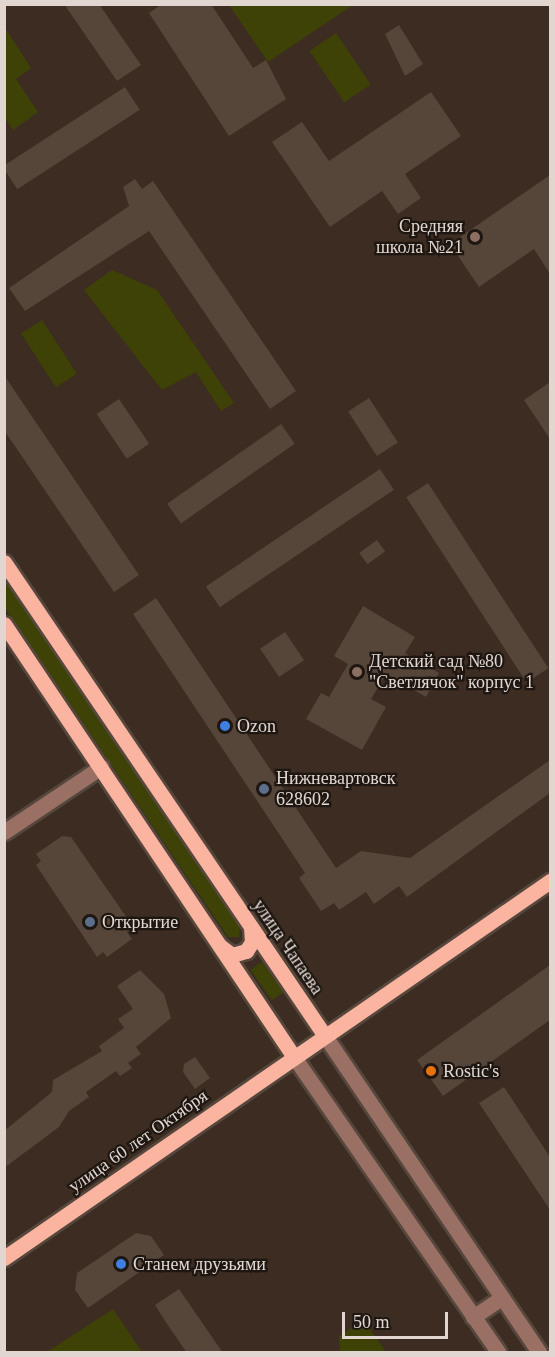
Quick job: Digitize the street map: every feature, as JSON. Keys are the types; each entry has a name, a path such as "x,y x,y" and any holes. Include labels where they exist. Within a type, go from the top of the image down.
{"main road":[{"name":"улица Чапаева","path":"4,562 325,1036"},
{"path":"4,624 294,1057"},
{"path":"325,1036 550,881"},
{"path":"220,946 232,955 246,951 252,942 251,927"},
{"name":"улица 60 лет Октября","path":"4,1258 325,1036"}],"street":[{"path":"4,832 101,767"},
{"name":"улица Чапаева","path":"325,1036 539,1353"},
{"path":"294,1057 498,1353"},
{"path":"473,1317 501,1298"}],"shaded area":[{"path":"229,5 353,5 268,62"},
{"path":"4,26 31,68 16,79 38,112 13,130 5,118"},
{"path":"336,33 371,84 344,102 309,51"},
{"path":"112,270 157,290 234,403 221,411 196,372 162,390 84,290"},
{"path":"42,320 77,374 56,387 21,334"},
{"path":"5,580 240,927 239,937 228,937 5,608"},
{"path":"262,962 283,992 272,1000 251,970"},
{"path":"113,1309 142,1352 47,1352"},
{"path":"364,1320 386,1352 340,1352 339,1336"}],"building":[{"path":"64,4 99,4 141,65 117,81"},
{"path":"162,4 211,4 253,68 266,60 286,99 229,136 149,13"},
{"path":"399,25 423,64 405,76 385,34"},
{"path":"125,87 140,110 17,189 4,166"},
{"path":"431,92 461,136 405,174 421,198 398,214 382,191 330,227 272,142 302,122 329,161"},
{"path":"550,175 550,274 534,249 479,287 450,244"},
{"path":"135,179 142,189 153,181 296,391 270,409 149,231 25,311 9,288 129,206 123,187"},
{"path":"4,375 139,575 114,592 4,430"},
{"path":"550,382 550,439 524,400"},
{"path":"369,398 398,442 377,456 348,412"},
{"path":"119,399 149,444 127,459 97,414"},
{"path":"281,424 295,444 181,523 167,504"},
{"path":"380,469 394,490 220,607 206,586"},
{"path":"428,483 548,668 527,683 406,497"},
{"path":"377,540 385,551 367,564 359,553"},
{"path":"156,598 336,868 361,851 410,858 550,760 550,793 407,897 399,886 374,904 366,892 339,910 334,903 321,911 299,878 305,873 133,614"},
{"path":"363,606 415,637 405,653 439,673 426,697 386,674 371,699 386,707 362,750 306,719 321,693 329,697 348,664 334,656"},
{"path":"285,632 304,660 279,677 260,649"},
{"path":"62,836 71,837 134,928 127,932 132,939 107,957 103,952 97,957 36,865 41,861 36,854"},
{"path":"550,965 550,1020 443,1096 417,1060"},
{"path":"140,970 164,994 171,1018 136,1047 141,1054 128,1063 132,1068 120,1076 116,1071 86,1092 89,1097 69,1111 59,1127 4,1168 4,1131 52,1092 53,1080 102,1051 99,1046 124,1028 118,1019 133,1009 117,986"},
{"path":"195,1057 210,1078 195,1089 183,1072 184,1064"},
{"path":"504,1087 550,1157 550,1210 479,1103"},
{"name":"Станем друзьями","path":"136,1233 151,1236 164,1255 88,1308 75,1290 77,1273"},
{"path":"179,1289 223,1353 187,1353 169,1327 155,1305"}],"place":[{"name":"Средняя школа №21","path":"475,237"},
{"name":"Детский сад №80 \"Светлячок\" корпус 1","path":"357,672"},
{"name":"Ozon","path":"225,726"},
{"name":"Нижневартовск 628602","path":"264,789"},
{"name":"Открытие","path":"90,922"},
{"name":"Rostic's","path":"431,1071"},
{"name":"Станем друзьями","path":"121,1264"}]}
